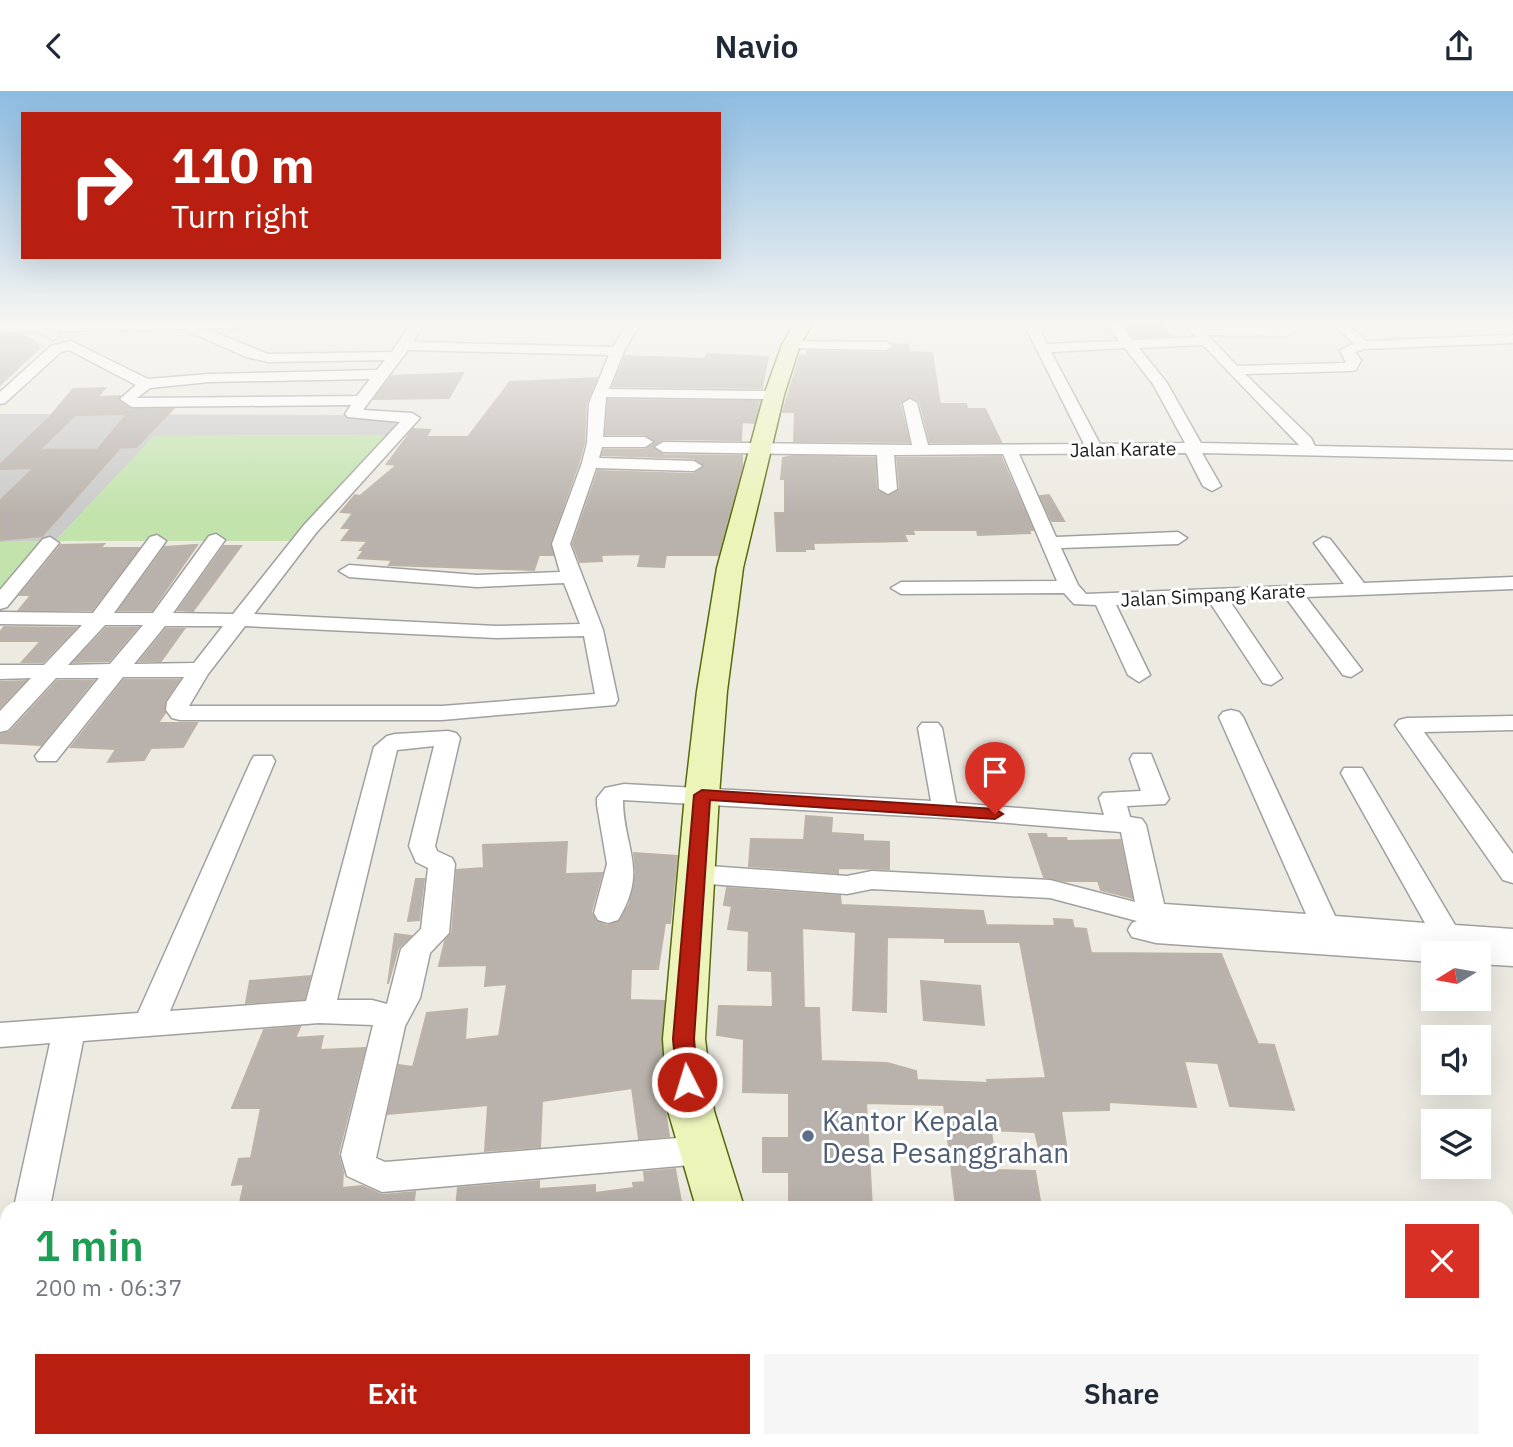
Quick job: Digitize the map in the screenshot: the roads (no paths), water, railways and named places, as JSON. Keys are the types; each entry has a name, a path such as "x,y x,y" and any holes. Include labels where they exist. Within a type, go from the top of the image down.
{"main road":[{"path":"718,1201 691,1111 684,1039 695,874 724,595 777,387"}],"street":[{"path":"0,400 16,387"},
{"path":"143,387 128,401 360,400"},
{"path":"250,402 262,387"},
{"path":"370,387 353,414 412,418 310,529 200,670 178,702 177,711 180,713 442,713 607,700 593,630 562,553 562,544 590,463 595,443 593,415 604,387"},
{"path":"1063,387 1095,449"},
{"path":"1162,387 1196,448 1194,454 1212,486"},
{"path":"1251,387 1305,441 1309,451"},
{"path":"602,393 774,395"},
{"path":"910,403 921,450"},
{"path":"595,443 620,440 645,442"},
{"name":"Jalan Karate","path":"663,447 885,450 1196,448 1513,455"},
{"path":"885,450 888,489"},
{"path":"901,588 1069,587 1009,450"},
{"path":"590,463 694,466"},
{"path":"1051,543 1178,538"},
{"path":"47,756 159,619 216,540"},
{"path":"0,725 99,619 157,541"},
{"path":"0,603 50,543"},
{"path":"1323,543 1358,588"},
{"path":"349,571 477,581 573,577"},
{"name":"Jalan Simpang Karate","path":"1069,587 1081,600 1104,600 1513,583"},
{"path":"1291,591 1351,670"},
{"path":"1215,595 1271,678"},
{"path":"1104,600 1139,675"},
{"path":"0,618 241,620 496,632 593,630"},
{"path":"0,672 200,670"},
{"path":"1231,717 1325,925"},
{"path":"1513,723 1407,725 1513,874"},
{"path":"930,728 945,810"},
{"path":"319,1012 387,747 395,741 448,738 422,846 425,856 442,865 437,926 431,939 416,949 405,999 397,1016 389,1023 358,1155 359,1166 382,1177 702,1150"},
{"path":"1119,824 1112,798 1156,799 1142,759"},
{"path":"149,1024 263,761"},
{"path":"1353,773 1446,941"},
{"path":"608,913 620,877 619,846 609,810 610,798 614,793 702,795 1133,825 1154,923"},
{"path":"695,874 847,885 872,897 1070,907 1154,923 1421,942"},
{"path":"1154,923 1325,925 1429,941"},
{"path":"1487,941 1513,939"},
{"path":"1491,955 1513,956"},
{"path":"0,1035 319,1012 372,1011 383,1016 389,1023"},
{"path":"33,1201 69,1030"}],"place":[{"name":"Kantor Kepala Desa Pesanggrahan","path":"808,1136"}]}
